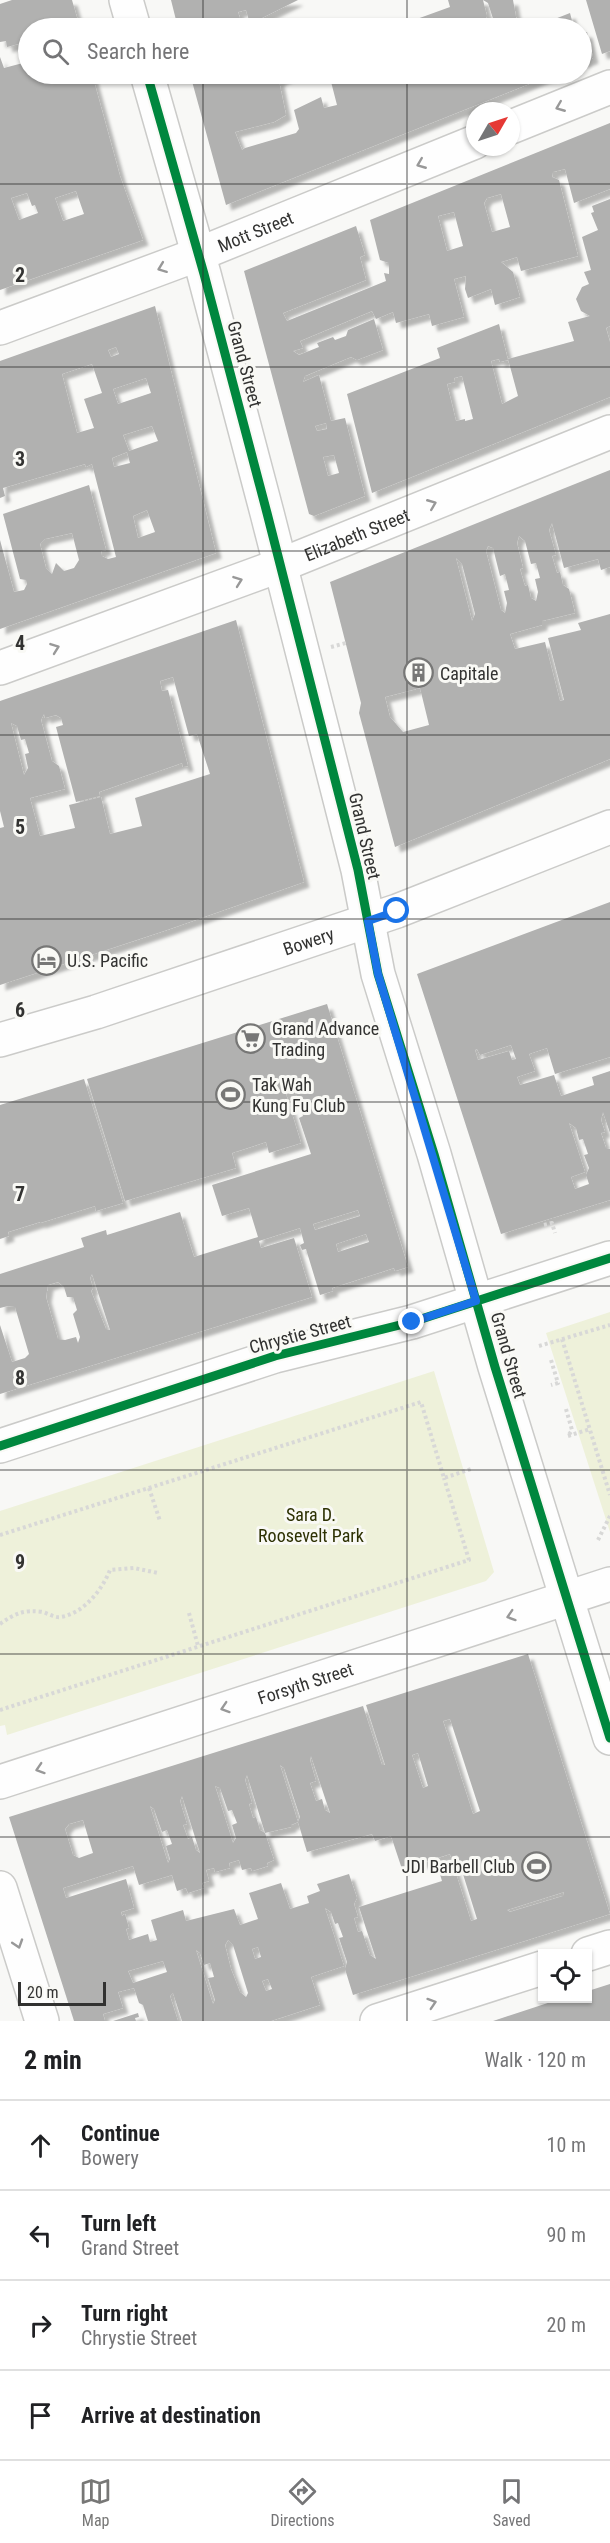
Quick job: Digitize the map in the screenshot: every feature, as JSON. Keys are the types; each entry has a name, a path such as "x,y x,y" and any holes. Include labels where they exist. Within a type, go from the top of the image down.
{"main road":[{"path":"126,0 131,18"},
{"name":"Grand Street","path":"150,84 199,254 280,565 352,846 378,974 610,1738"},
{"path":"520,123 610,87"},
{"name":"Mott Street","path":"0,328 199,254 466,146"},
{"name":"Elizabeth Street","path":"0,668 280,565 610,432"},
{"name":"Bowery","path":"0,1040 96,1012 368,921 422,902 610,827"},
{"name":"Chrystie Street","path":"0,1446 275,1356 412,1322 610,1258"},
{"name":"Forsyth Street","path":"0,1782 610,1584"},
{"path":"0,1888 42,2021"},
{"path":"592,1953 610,1947"},
{"path":"377,2021 538,1970"}],"path":[{"path":"331,648 346,643"},
{"path":"544,1226 552,1223 555,1233"},
{"path":"539,1346 610,1325"},
{"path":"562,1339 610,1495"},
{"path":"551,1360 558,1383 551,1385"},
{"path":"0,1535 422,1402 469,1560 0,1710"},
{"path":"566,1409 572,1430 568,1436 590,1429"},
{"path":"444,1478 471,1469"},
{"path":"149,1488 160,1521"},
{"path":"598,1540 610,1516"},
{"path":"0,1624 18,1611 42,1612 61,1617 75,1611 93,1598 110,1570 135,1568 158,1573"},
{"path":"189,1612 198,1646"}],"green space":[{"path":"610,1312 610,1532 546,1333"},
{"name":"Sara D. Roosevelt Park","path":"434,1371 494,1572 486,1581 7,1735 5,1725 0,1726 0,1511"}],"building":[{"path":"12,0 72,0 77,18 18,18 18,44 7,47 6,41 0,42 0,4"},
{"path":"171,0 298,0 262,18 248,18 246,10 238,12 240,18 176,18"},
{"path":"448,0 483,0 487,16 486,18 420,18 450,7"},
{"path":"483,0 513,0 516,18 493,18 488,3"},
{"path":"586,0 610,0 610,51 602,54"},
{"path":"570,13 571,18 557,18"},
{"path":"0,57 4,68 18,64 18,84 95,84 120,176 143,240 0,290","holes":["76,191 84,214 63,221 55,198","27,193 32,206 35,205 38,213 19,220 11,198"]},
{"path":"193,84 280,84 286,115 274,122 235,132 242,150 296,133 299,129 294,110 321,97 324,108 337,105 332,84 529,84 484,102 466,102 466,109 226,205"},
{"path":"610,123 610,189 574,203 565,169 553,172 552,177 559,180 578,256 521,271 517,257 501,262 513,272 520,297 495,305 491,289 468,298 465,289 466,276 454,279 464,317 432,326 429,314 396,323 393,312 376,319 372,311 300,341 303,348 293,351 299,355 319,347 317,343 333,337 335,340 346,336 348,330 374,319 383,350 357,360 351,357 305,376 303,382 319,375 331,421 345,418 365,496 314,516 309,514 244,271 356,226 365,255 360,257 366,280 283,313 287,321 386,281 384,273 389,274 389,263 380,260 370,220","holes":["501,194 510,227 492,232 484,203 487,198","454,212 463,246 447,251 438,216","326,423 327,429 317,431 315,426","334,455 339,473 328,476 323,457"]},
{"path":"610,199 610,326 606,328 610,342 610,397 372,493 347,394 440,358 437,348 499,324 508,360 491,361 502,404 518,396 508,359 574,341 568,322 590,316 581,311 576,299 582,287 589,284 584,272 591,270 582,237 598,230 591,213 594,212 592,206","holes":["462,376 473,419 456,421 447,384 455,382 454,378"]},
{"path":"155,306 216,553 0,629 0,540 14,592 24,590 27,584 26,580 20,579 3,514 89,485 106,550 101,551 102,556 108,559 116,557 92,464 86,467 85,464 3,488 5,496 0,498 0,361","holes":["116,347 119,354 111,357 108,350","92,364 102,393 84,399 94,428 77,433 62,374","146,378 151,393 118,404 113,389","152,426 158,441 129,451 123,435","127,452 130,463 114,467 112,458","147,510 155,532 138,538 133,516","72,533 79,560 74,568 64,571 56,563 52,574 46,568 40,544 45,539"]},
{"path":"610,470 610,567 601,570 598,559 564,568 552,523 549,530 556,555 552,556 557,573 560,572 563,585 569,589 575,613 542,621 542,625 510,634 515,649 545,642 560,701 564,700 548,638 581,630 578,623 610,614 610,759 395,847 359,713 361,703 330,582","holes":["519,536 525,541 531,564 536,563 540,578 535,579 538,592 536,601 531,598 528,585 525,586 524,583 517,543","488,546 493,548 500,576 505,574 509,590 504,591 507,603 505,613 501,610 486,551","456,558 462,564 475,614 472,621","420,688 429,725 403,732 390,717 385,697"]},
{"path":"236,620 304,882 0,985 0,828 4,827 0,811 0,701","holes":["173,677 189,736 197,734 210,774 135,798 142,826 110,834 101,797 69,805 75,828 40,836 30,798 65,789 59,766 52,761 41,720 44,714 45,718 56,715 61,718 63,725 56,727 76,802 100,796 99,792 182,763 183,767 188,766 168,690 162,691 160,681","11,723 17,726 21,740 25,739 29,753 25,754 28,768 24,775"]},
{"path":"610,902 610,1057 555,1074 547,1048 529,1054 535,1071 517,1077 520,1085 554,1075 561,1096 594,1085 592,1077 610,1071 610,1133 603,1112 601,1120 605,1132 601,1133 606,1148 610,1149 610,1200 501,1234 417,974","holes":["511,1045 516,1059 512,1060 509,1051 478,1060 475,1050 477,1049 480,1055","569,1123 576,1128 579,1140 583,1139 588,1154 584,1155 589,1168 586,1175 589,1184 575,1189 571,1177 585,1172"]},
{"path":"327,1004 408,1267 395,1271 394,1268 332,1288 333,1291 320,1295 306,1249 302,1250 300,1245 304,1243 300,1228 259,1241 261,1248 294,1238 312,1297 0,1394 0,1325 12,1362 25,1358 29,1354 15,1307 0,1308 0,1274 84,1247 81,1238 106,1230 107,1235 180,1212 194,1257 258,1237 249,1208 222,1216 212,1185 311,1154 299,1118 303,1116 295,1091 286,1094 301,1143 269,1153 266,1142 232,1153 236,1168 125,1201 87,1079","holes":["358,1210 360,1216 315,1230 313,1224","366,1234 369,1242 338,1252 336,1244","92,1274 110,1330 106,1329 91,1291 93,1288 90,1278","58,1282 64,1287 67,1297 73,1297 77,1310 73,1314 80,1337 78,1343 76,1337 58,1339 46,1297 48,1285"]},
{"path":"84,1079 123,1203 96,1211 95,1206 40,1222 8,1232 9,1236 0,1239 0,1105"},
{"path":"528,1654 610,1914 353,1995 345,1969 347,1962 339,1938 343,1937 338,1923 335,1924 331,1912 325,1908 344,1966 311,1977 320,2005 271,2021 182,2021 173,1993 170,1996 178,2021 148,2021 134,1988 118,1992 123,2008 103,2014 105,2021 74,2021 9,1817 363,1706 382,1765 385,1765 366,1705","holes":["450,1719 480,1811 473,1814 443,1721","418,1753 428,1786 423,1788 412,1755","311,1756 330,1813 325,1810 322,1799 316,1801 310,1783 316,1781","280,1765 284,1768 300,1817 298,1822","247,1775 265,1833 260,1830 249,1804 252,1803 245,1780","215,1786 220,1788 228,1811 232,1810 237,1823 232,1825 236,1838 233,1843","182,1796 200,1853 196,1850 192,1837 188,1839 183,1825 187,1824 180,1801","150,1806 154,1809 162,1832 167,1830 172,1844 166,1846 170,1859 168,1863","83,1820 93,1853 79,1858 73,1855 65,1829 69,1824","298,1822 307,1852 372,1834 375,1841 391,1836 402,1869 450,1854 451,1857 457,1855 477,1919 471,1921 453,1864 438,1868 442,1881 359,1907 376,1959 370,1955 362,1931 358,1932 354,1918 358,1917 354,1904 357,1898 349,1874 317,1884 320,1891 307,1896 309,1903 290,1909 281,1883 249,1893 258,1919 240,1925 234,1909 186,1921 183,1910 151,1920 157,1940 150,1942 148,1934 129,1940 126,1929 129,1928 125,1914 122,1916 121,1912 134,1908 126,1879 66,1898 63,1888 133,1866 139,1885 172,1875 177,1891 186,1888 188,1893 204,1888 202,1883 209,1881 206,1870 214,1868 215,1872 230,1868 229,1863 239,1860 242,1870 251,1868 252,1871 268,1866 267,1863 274,1860 265,1833 291,1827","564,1892 563,1896 510,1912 507,1910","228,1940 233,1945 248,1993 246,1997 240,1992 225,1945","258,1947 261,1957 255,1959 252,1949","196,1950 200,1953 204,1965 210,1963 214,1977 208,1978 215,2000 213,2004","163,1961 167,1972 133,1983 128,1971","268,1979 272,1989 266,1991 262,1981"]},
{"path":"610,1984 610,2021 493,2021 548,2003 592,2003 592,1990"},
{"path":"138,2013 139,2017 135,2018 136,2021 113,2021"}],"cycle path":[{"path":"150,84 204,274 267,513 358,870 378,974 434,1154 495,1367 610,1738"},
{"path":"0,1446 275,1356 412,1322 610,1258"}],"place":[{"name":"Capitale","path":"419,673"},
{"name":"U.S. Pacific","path":"46,960"},
{"name":"Grand Advance Trading","path":"251,1038"},
{"name":"Tak Wah Kung Fu Club","path":"231,1094"},
{"name":"JDI Barbell Club","path":"536,1866"}],"route":[{"path":"397,911 368,921 378,974 434,1154 476,1301 412,1322"}]}
